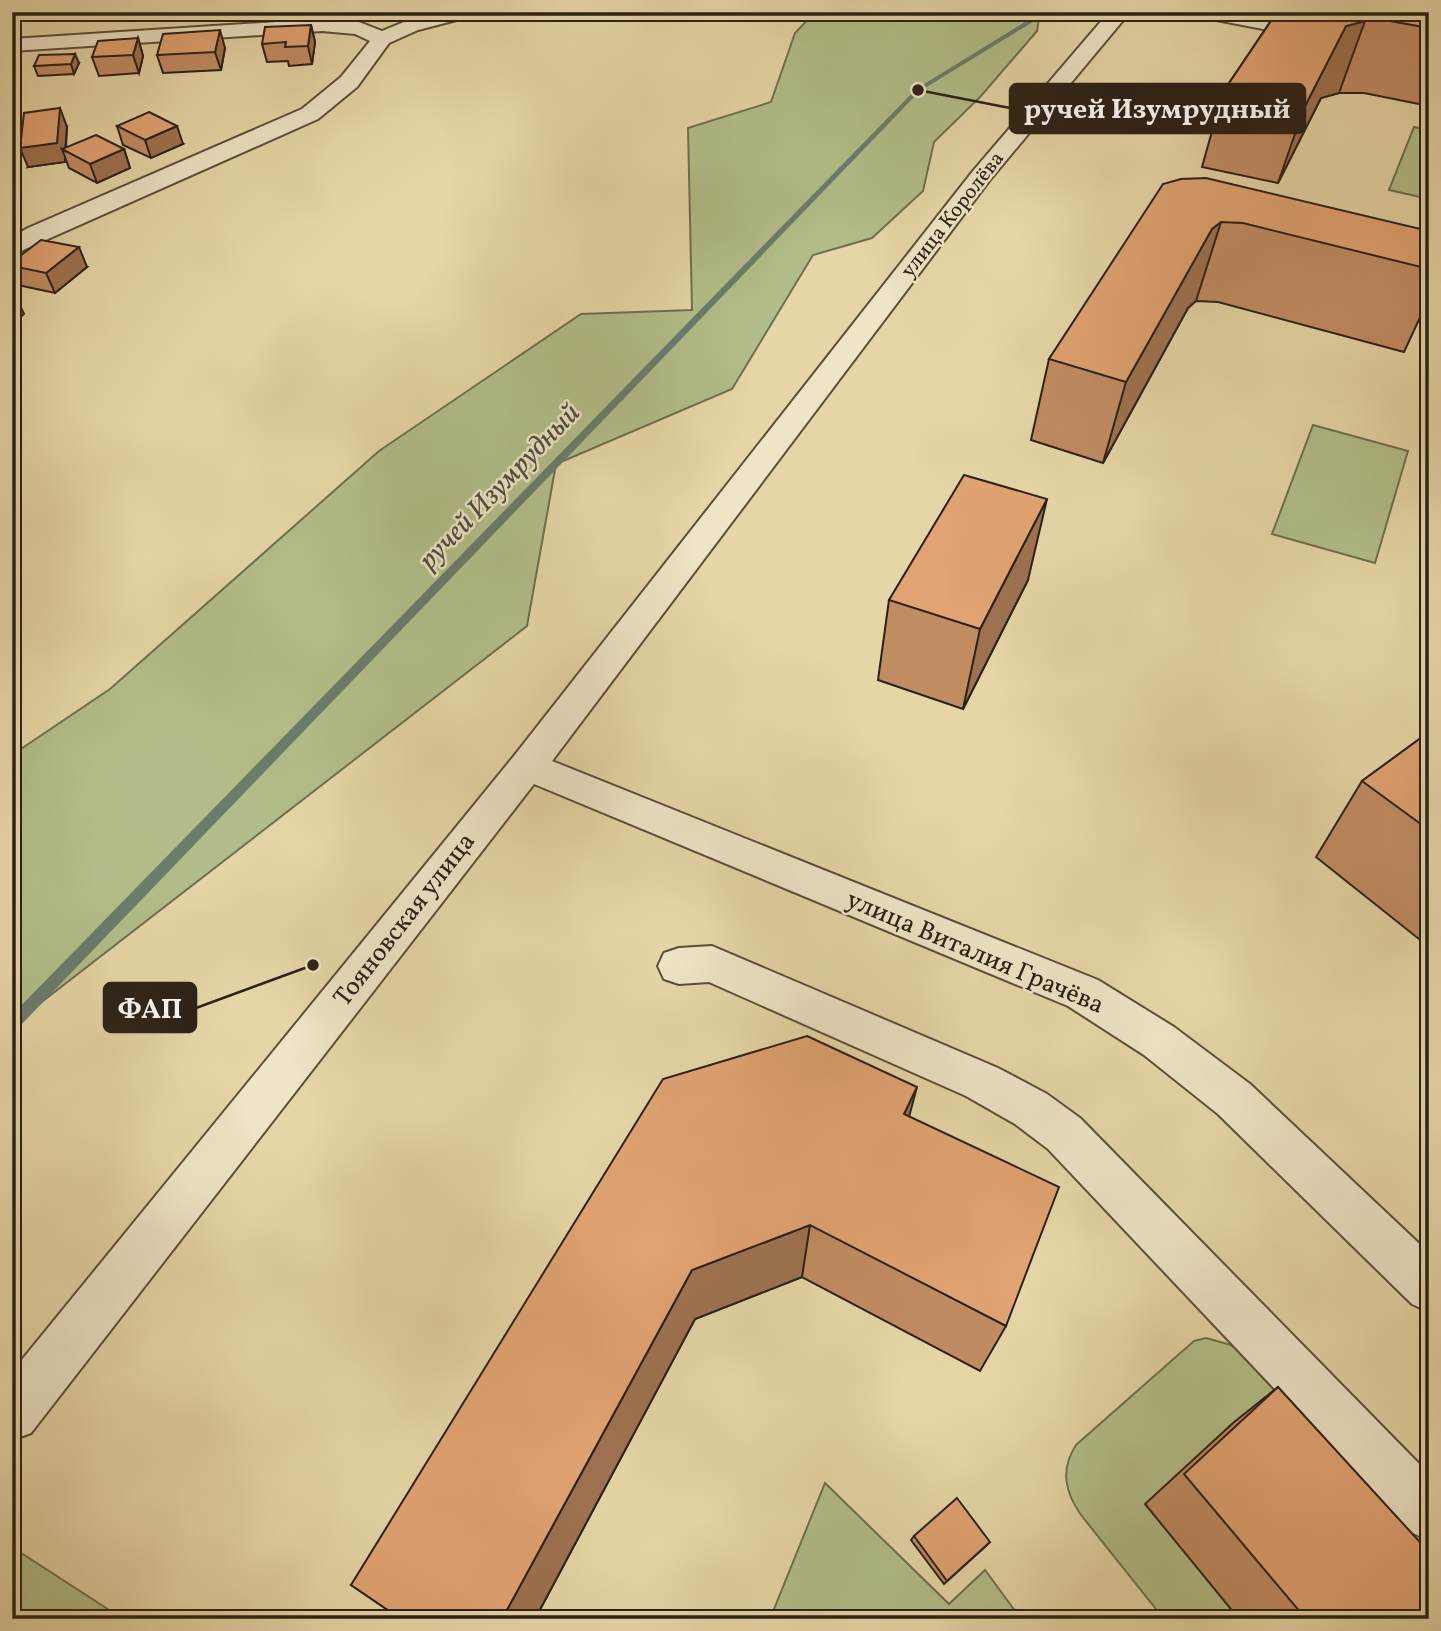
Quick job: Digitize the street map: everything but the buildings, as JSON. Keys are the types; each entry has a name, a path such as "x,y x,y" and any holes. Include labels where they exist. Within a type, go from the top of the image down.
{"street":[{"path":"12,247 37,233 310,114 349,82 382,39 411,26 465,12"},
{"name":"улица Королёва","path":"793,423 981,176 1120,12"},
{"path":"1206,12 1337,37"},
{"path":"12,45 309,25 359,28 382,39"},
{"name":"Тояновская улица","path":"12,1415 527,766 793,423"},
{"name":"улица Виталия Грачёва","path":"527,766 1083,993 1159,1041 1234,1099 1429,1287"},
{"path":"678,965 712,964 982,1082 1020,1100 1047,1118 1075,1143 1429,1513"}],"green space":[{"path":"815,12 1040,12 1037,31 981,96 934,142 923,191 872,238 813,255 732,389 556,464 527,626 12,1025 12,755 110,689 379,451 581,314 692,310 688,128 771,102 795,33"},
{"path":"1414,127 1429,130 1429,199 1389,190"},
{"path":"1313,425 1408,451 1375,563 1272,534"},
{"path":"1206,1338 1231,1345 1242,1354 1429,1555 1429,1619 1164,1619 1081,1515 1071,1498 1066,1481 1068,1463 1076,1445 1194,1341"},
{"path":"825,1483 949,1604 985,1570 1021,1619 770,1619"},
{"path":"12,1547 123,1619 12,1619"}],"waterway":[{"name":"ручей Изумрудный","path":"12,1025 918,90 1046,12"}],"place":[{"name":"ручей Изумрудный","path":"918,90"},
{"name":"ФАП","path":"313,965"}]}
